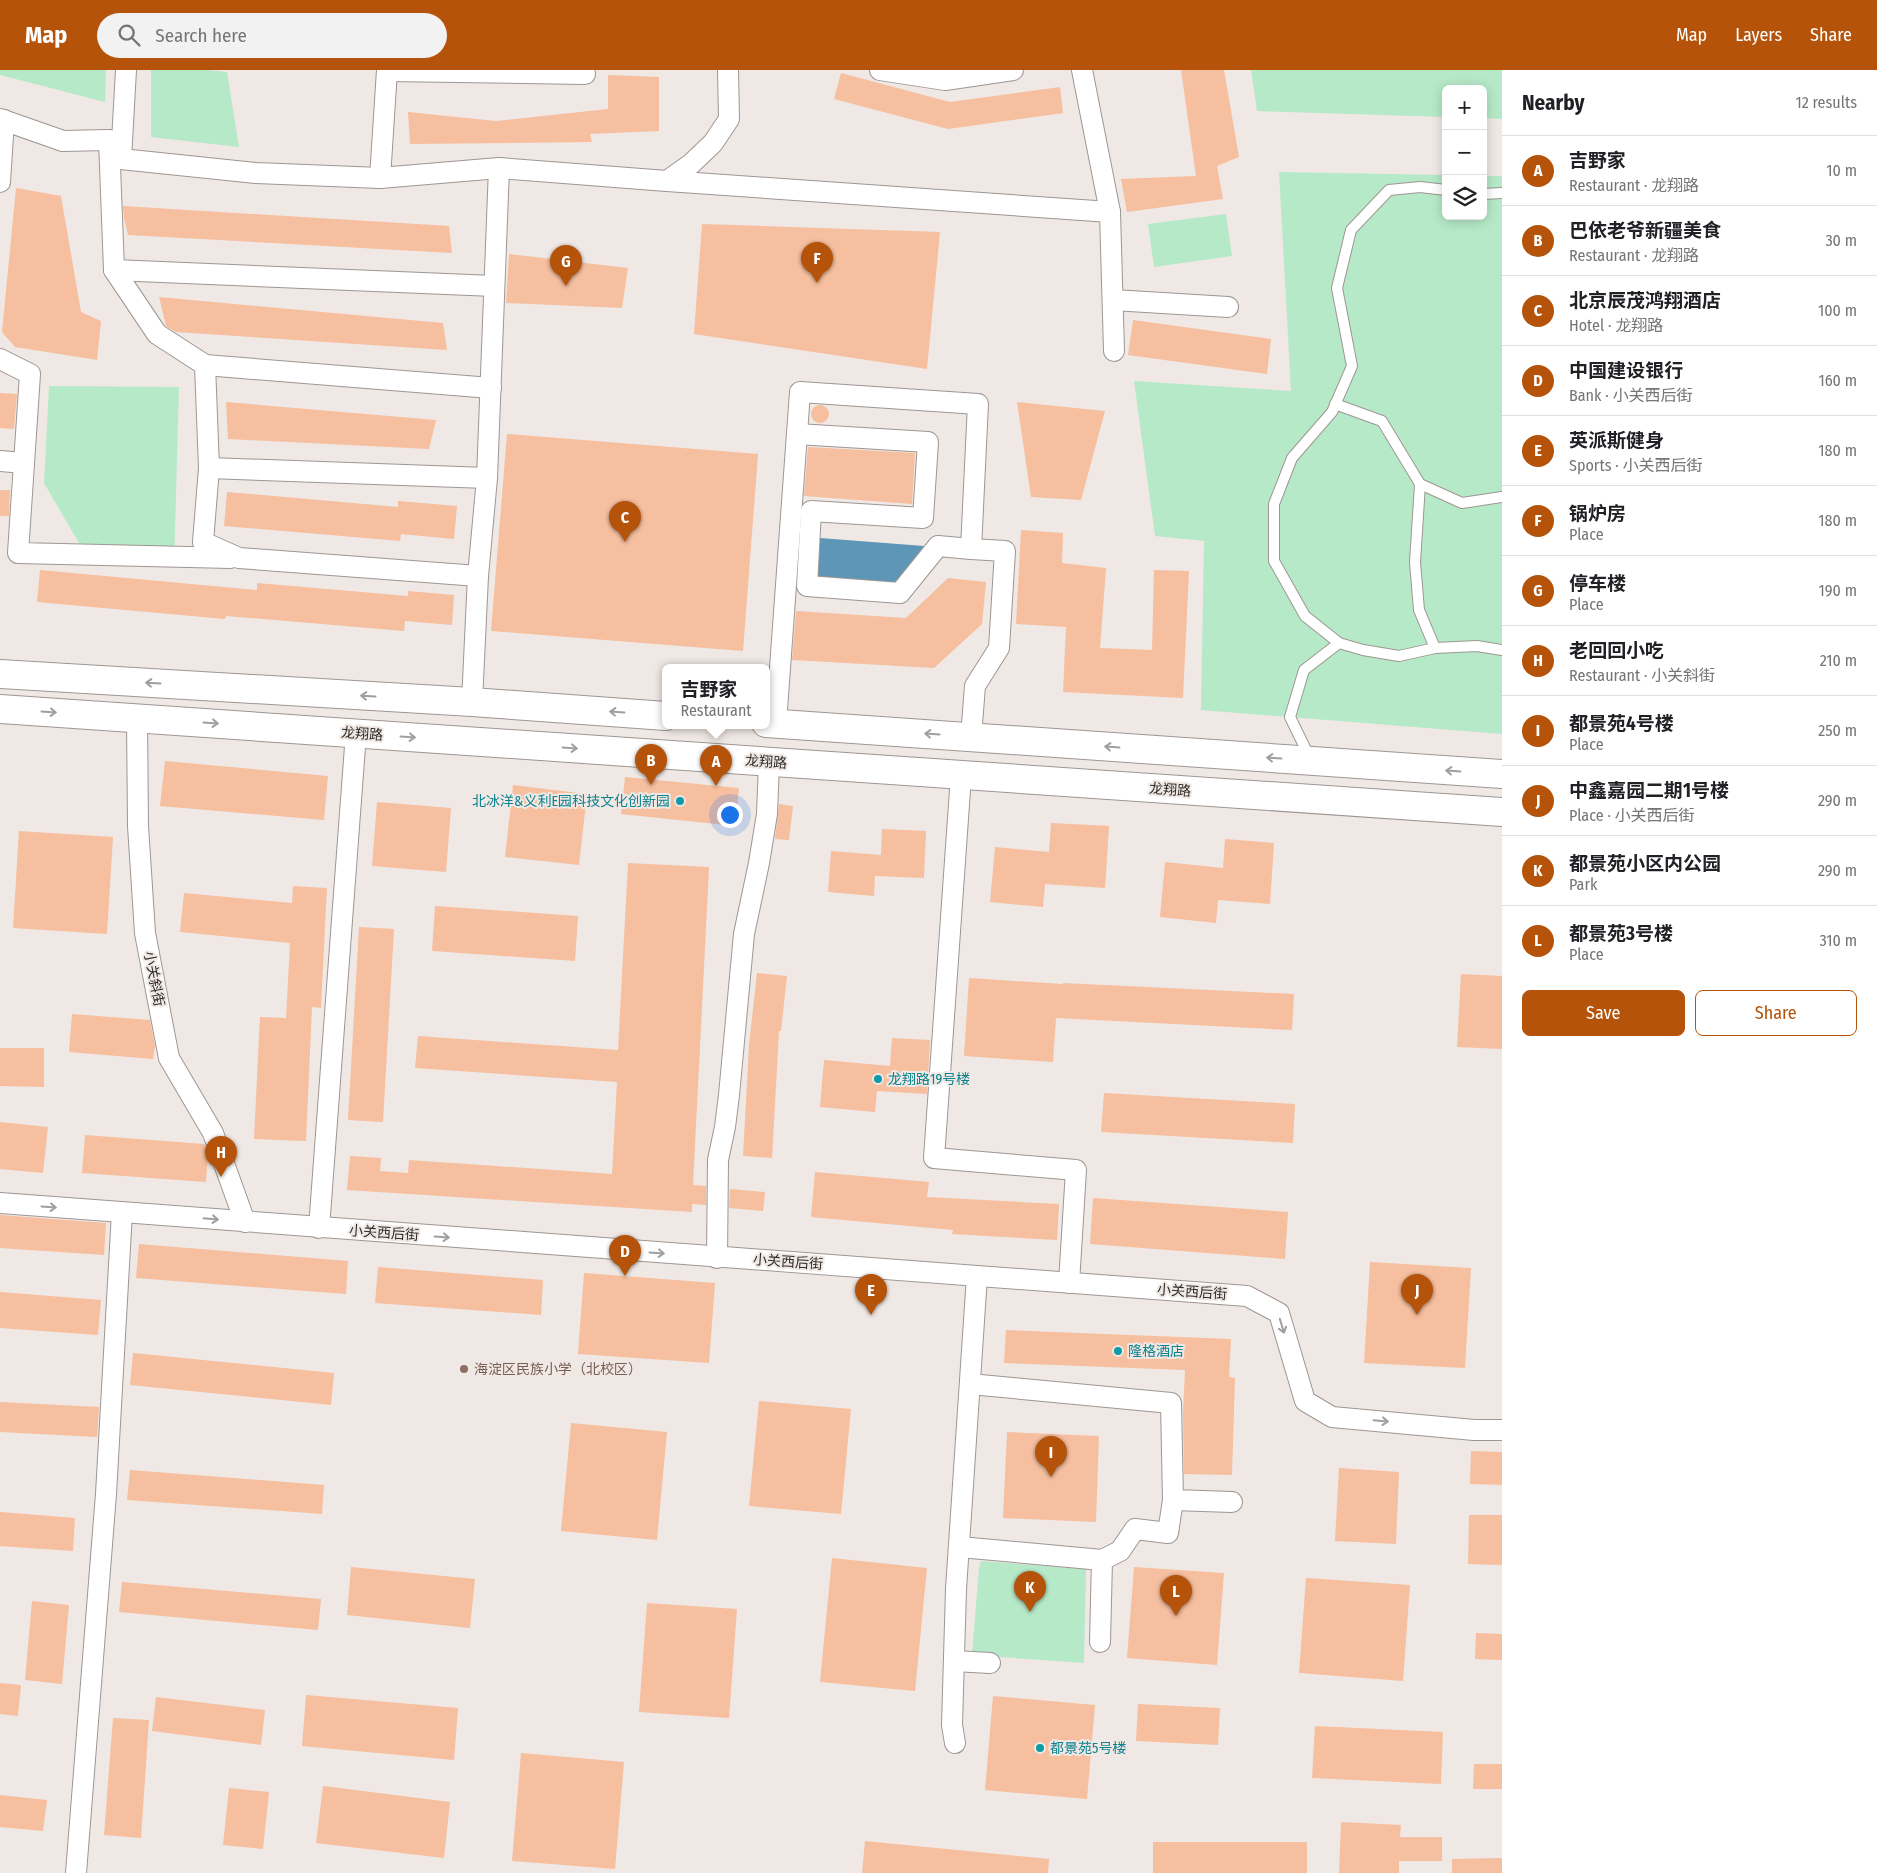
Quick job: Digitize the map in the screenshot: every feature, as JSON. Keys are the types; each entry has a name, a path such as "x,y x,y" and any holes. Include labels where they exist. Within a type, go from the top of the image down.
{"street":[{"path":"121,158 126,70"},
{"path":"666,181 691,164 713,143 729,119 728,70"},
{"path":"880,70 945,80 1013,70"},
{"path":"1082,70 1110,212 1114,351"},
{"path":"380,178 387,71 584,74"},
{"path":"0,181 2,119 63,141 109,140"},
{"path":"109,140 121,158 256,173 380,178 499,168 1110,212"},
{"path":"109,140 114,270 157,334 205,365 491,388"},
{"path":"472,702 478,576 487,478 499,168"},
{"path":"114,270 494,286"},
{"path":"1113,300 1228,306"},
{"path":"0,359 30,374 24,463 9,553 239,558 478,576"},
{"path":"205,365 208,468 204,542 239,558"},
{"path":"964,543 978,404 800,392 797,434 793,597 771,723 1502,774"},
{"path":"797,434 928,442 923,518 811,511 806,586 900,593 938,546 964,543 1005,551 999,648 975,686 971,737"},
{"path":"0,461 24,463"},
{"path":"208,468 487,478"},
{"path":"0,674 472,702 662,716"},
{"name":"龙翔路","path":"0,708 769,763 1502,812"},
{"name":"小关斜街","path":"137,718 138,826 145,933 169,1058 213,1133 245,1222"},
{"path":"319,1228 356,733"},
{"path":"717,1258 718,1160 727,1111 744,934 759,864 767,814 769,763"},
{"path":"961,776 934,1158 1076,1170 1069,1283"},
{"name":"小关西后街","path":"0,1203 717,1258 1248,1296 1279,1313 1305,1401 1332,1417 1474,1430 1502,1430"},
{"path":"76,1873 106,1494 122,1212"},
{"path":"955,1743 952,1725 954,1661 977,1276"},
{"path":"960,1547 1102,1560 1120,1551 1135,1529 1168,1533 1172,1500 1171,1403 970,1384"},
{"path":"1172,1500 1232,1502"},
{"path":"1100,1642 1102,1560"},
{"path":"954,1661 990,1663"}],"lane":[{"path":"1442,190 1420,187 1389,190 1351,230 1337,288 1352,366 1332,412 1292,458 1274,504 1274,561 1305,616 1339,643 1363,650 1399,656 1435,648 1477,646 1502,650"},
{"path":"1487,194 1502,193"},
{"path":"1335,404 1382,421 1420,484 1462,503 1502,497"},
{"path":"1420,484 1415,562 1419,610 1435,648"},
{"path":"1312,761 1290,717 1304,670 1339,643"}],"green space":[{"path":"0,70 106,70 105,102 0,75"},
{"path":"151,70 227,72 239,147 151,137"},
{"path":"1251,70 1502,70 1502,119 1487,118 1487,85 1442,85 1442,117 1257,111"},
{"path":"1279,172 1442,175 1442,220 1487,220 1487,176 1502,176 1502,734 1201,710 1204,541 1155,536 1134,381 1291,391"},
{"path":"1226,214 1232,256 1154,267 1148,224"},
{"path":"49,386 179,387 174,567 90,562 44,483"},
{"path":"981,1561 1086,1569 1084,1663 972,1655"}],"water":[{"path":"820,538 924,546 894,584 818,577"}],"building":[{"path":"1181,70 1224,70 1239,157 1217,166 1223,199 1127,212 1121,179 1196,176"},
{"path":"841,73 950,102 1060,87 1063,113 948,129 834,99"},
{"path":"608,75 659,77 659,131 590,134 592,142 410,144 408,112 496,121 608,109"},
{"path":"16,188 61,196 81,312 101,321 97,360 15,347 2,332"},
{"path":"123,206 449,226 452,253 128,235"},
{"path":"702,224 940,232 927,369 694,334"},
{"path":"509,254 628,268 622,308 506,303"},
{"path":"159,297 443,323 447,350 176,332 166,326"},
{"path":"1133,320 1271,339 1267,374 1128,355"},
{"path":"0,393 17,394 14,429 0,428"},
{"path":"226,402 436,420 429,449 228,439"},
{"path":"1017,402 1105,411 1081,500 1031,497"},
{"path":"816,405 824,405 829,410 827,421 816,423 811,418 811,410"},
{"path":"507,434 758,454 743,651 491,631"},
{"path":"808,447 915,453 912,504 804,496"},
{"path":"0,490 10,490 9,516 0,516"},
{"path":"227,492 398,507 398,501 457,506 454,539 401,534 400,541 224,526"},
{"path":"1021,530 1063,533 1062,563 1106,568 1100,648 1152,650 1154,570 1189,571 1183,698 1063,692 1066,627 1016,624"},
{"path":"40,570 257,590 257,583 408,596 408,591 454,595 452,625 405,621 404,631 226,616 225,619 37,602"},
{"path":"948,578 986,582 982,624 934,668 792,660 796,611 906,618"},
{"path":"165,761 328,776 324,820 160,806"},
{"name":"北冰洋&义利E园科技文化创新园","path":"625,777 739,788 735,826 621,814"},
{"path":"513,785 587,794 579,865 505,857"},
{"path":"377,802 451,808 446,872 372,866"},
{"path":"779,804 793,806 789,840 775,839"},
{"path":"1051,823 1109,826 1105,888 1045,884 1043,907 990,902 995,847 1049,852"},
{"path":"882,829 926,831 924,878 875,876 874,896 828,892 831,851 881,855"},
{"path":"19,831 113,837 107,934 13,928"},
{"path":"1225,839 1274,843 1270,904 1218,900 1216,923 1160,917 1165,862 1223,868"},
{"path":"628,863 709,867 693,1185 706,1186 706,1205 692,1204 692,1212 347,1190 350,1156 381,1158 380,1171 408,1173 409,1160 612,1174 617,1082 415,1068 418,1036 618,1050"},
{"path":"293,886 327,888 321,1008 312,1007 306,1141 254,1139 260,1017 286,1018 290,943 180,932 184,893 292,903"},
{"path":"435,906 578,916 575,961 432,951"},
{"path":"359,927 394,929 383,1122 348,1120"},
{"path":"757,973 787,976 781,1031 779,1031 772,1158 743,1156 749,1045"},
{"path":"1461,974 1502,976 1502,1049 1457,1047"},
{"path":"969,978 1294,994 1292,1030 1056,1018 1053,1062 964,1056"},
{"path":"72,1014 150,1020 155,1046 153,1059 69,1052"},
{"name":"龙翔路19号楼","path":"892,1038 930,1040 927,1094 877,1091 875,1112 820,1107 824,1060 890,1066"},
{"path":"0,1048 44,1048 44,1087 0,1086"},
{"path":"1104,1093 1295,1104 1293,1143 1101,1132"},
{"path":"0,1122 48,1127 43,1173 0,1169"},
{"path":"85,1135 204,1144 208,1154 206,1182 82,1173"},
{"path":"815,1172 929,1182 927,1197 1059,1204 1057,1240 952,1234 953,1230 811,1217"},
{"path":"730,1189 765,1192 763,1211 729,1208"},
{"path":"1093,1198 1288,1212 1285,1259 1090,1244"},
{"path":"0,1215 106,1223 104,1255 0,1248"},
{"path":"139,1244 348,1261 346,1294 136,1278"},
{"path":"1370,1262 1471,1268 1465,1368 1364,1363"},
{"path":"378,1267 543,1280 541,1315 375,1303"},
{"path":"584,1273 715,1283 709,1363 578,1354"},
{"path":"0,1292 101,1300 98,1335 0,1328"},
{"path":"1006,1330 1231,1339 1229,1377 1235,1378 1232,1475 1184,1474 1183,1413 1185,1370 1004,1363"},
{"path":"133,1353 334,1373 331,1405 130,1385"},
{"path":"759,1401 851,1409 841,1514 749,1506"},
{"path":"0,1402 99,1407 97,1437 0,1432"},
{"path":"571,1423 667,1432 657,1540 561,1531"},
{"path":"1007,1432 1099,1436 1096,1522 1003,1518"},
{"path":"1471,1451 1502,1452 1502,1485 1470,1484"},
{"path":"1339,1468 1399,1472 1396,1544 1335,1541"},
{"path":"130,1470 324,1485 322,1514 127,1500"},
{"path":"0,1512 75,1518 73,1551 0,1546"},
{"path":"1469,1515 1502,1515 1502,1565 1468,1564"},
{"path":"832,1558 927,1568 915,1691 820,1682"},
{"path":"351,1567 475,1579 470,1628 347,1615"},
{"path":"1134,1567 1224,1573 1217,1665 1127,1658"},
{"path":"1306,1578 1410,1585 1403,1681 1299,1673"},
{"path":"122,1582 321,1599 318,1630 119,1612"},
{"path":"32,1601 69,1605 62,1684 25,1680"},
{"path":"647,1603 737,1609 729,1718 639,1712"},
{"path":"1476,1633 1502,1634 1502,1660 1475,1659"},
{"path":"0,1683 21,1685 18,1716 0,1714"},
{"path":"306,1695 458,1708 454,1760 302,1746"},
{"name":"都景苑5号楼","path":"993,1696 1095,1705 1087,1799 985,1790"},
{"path":"156,1697 265,1710 261,1745 152,1731"},
{"path":"1138,1704 1220,1708 1218,1745 1136,1741"},
{"path":"113,1718 149,1720 141,1838 104,1835"},
{"path":"1315,1726 1443,1732 1441,1784 1312,1778"},
{"path":"521,1753 624,1762 615,1869 512,1861"},
{"path":"1474,1764 1502,1764 1502,1789 1473,1789"},
{"path":"323,1786 450,1802 444,1858 316,1843"},
{"path":"229,1788 269,1792 263,1849 223,1845"},
{"path":"0,1795 47,1800 43,1831 0,1827"},
{"path":"1341,1822 1401,1825 1400,1837 1442,1837 1442,1861 1399,1861 1399,1873 1339,1873"},
{"path":"865,1841 1049,1859 1048,1873 862,1873"},
{"path":"1153,1842 1307,1842 1307,1873 1153,1873"},
{"path":"1502,1858 1502,1873 1452,1873 1452,1859"}],"place":[{"name":"锅炉房","path":"817,283"},
{"name":"停车楼","path":"566,286"},
{"name":"北京辰茂鸿翔酒店","path":"625,542"},
{"name":"巴依老爷新疆美食","path":"651,785"},
{"name":"吉野家","path":"716,786"},
{"name":"北冰洋&义利E园科技文化创新园","path":"680,801"},
{"name":"龙翔路19号楼","path":"878,1079"},
{"name":"老回回小吃","path":"221,1177"},
{"name":"中国建设银行","path":"625,1276"},
{"name":"英派斯健身","path":"871,1315"},
{"name":"中鑫嘉园二期1号楼","path":"1417,1315"},
{"name":"隆格酒店","path":"1118,1351"},
{"name":"海淀区民族小学（北校区）","path":"464,1369"},
{"name":"都景苑4号楼","path":"1051,1477"},
{"name":"都景苑小区内公园","path":"1030,1612"},
{"name":"都景苑3号楼","path":"1176,1616"},
{"name":"都景苑5号楼","path":"1040,1748"}]}
